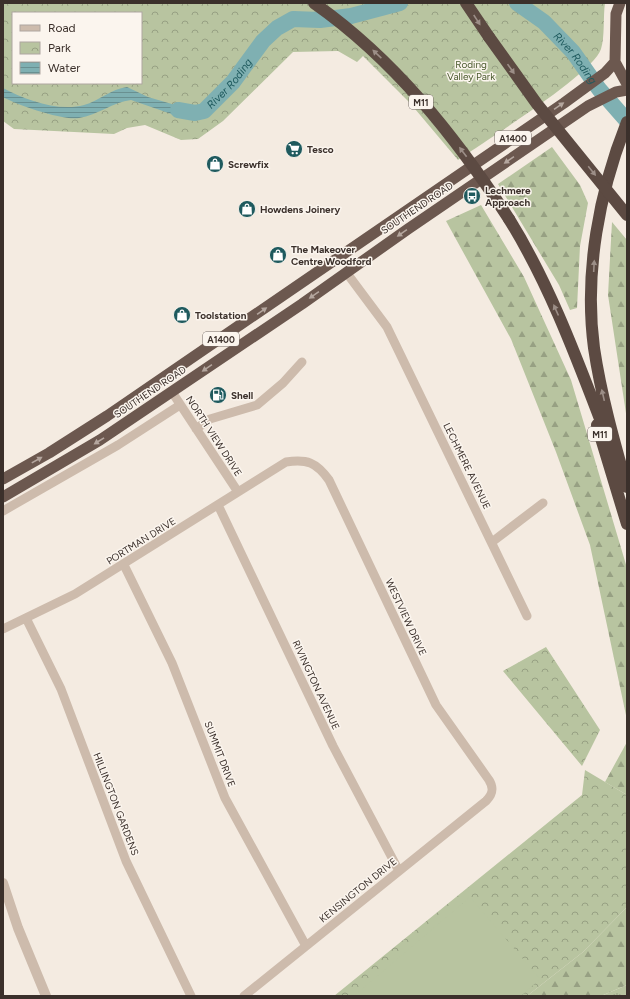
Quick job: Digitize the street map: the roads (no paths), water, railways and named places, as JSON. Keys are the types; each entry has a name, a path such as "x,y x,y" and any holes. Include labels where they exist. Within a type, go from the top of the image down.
{"highway":[{"name":"M11","path":"314,3 350,30 410,88 463,152 526,246 572,345 612,449 627,498"},
{"path":"466,3 512,72 627,215"},
{"path":"620,3 616,14 615,62 627,84"},
{"name":"SOUTHEND ROAD","path":"3,478 49,453 108,416 265,310 319,270 342,257 590,84 605,73 615,62"},
{"name":"SOUTHEND ROAD","path":"3,497 100,440 601,99 622,91"},
{"name":"M11","path":"627,122 604,194 596,232 592,303 594,347 602,391 627,487"},
{"name":"M11","path":"572,345 627,524"}],"street":[{"name":"LECHMERE AVENUE","path":"346,272 387,327 527,616"},
{"path":"196,429 210,419 257,405 288,378 302,362"},
{"name":"NORTH VIEW DRIVE","path":"172,392 238,492"},
{"path":"3,511 118,445 180,405"},
{"name":"WESTVIEW DRIVE","path":"286,462 300,460 312,463 322,470 329,480 436,706 492,785 493,790 491,796 486,801"},
{"name":"PORTMAN DRIVE","path":"3,629 75,594 124,565 286,462"},
{"path":"492,542 543,503"},
{"name":"RIVINGTON AVENUE","path":"218,505 333,746 399,871"},
{"name":"SUMMIT DRIVE","path":"124,565 172,663 225,798 306,946"},
{"name":"HILLINGTON GARDENS","path":"26,618 61,689 123,854 191,996"},
{"name":"KENSINGTON DRIVE","path":"244,996 486,801"},
{"path":"3,883 18,928 46,996"}],"water":[{"path":"127,87 148,97 182,107 195,108 205,117 183,118 131,100 118,103 93,114 79,118 72,118 41,112 3,97 3,88 21,97 42,104 74,107 84,105 116,90"}],"waterway":[{"name":"River Roding","path":"178,110 195,113 204,111 233,82 263,41 277,28 293,19 320,20 351,16 400,3"},
{"name":"River Roding","path":"517,3 544,22 573,52 599,89 627,121"}],"place":[{"name":"Tesco","path":"294,149"},
{"name":"Screwfix","path":"215,164"},
{"name":"Lechmere Approach","path":"472,196"},
{"name":"Howdens Joinery","path":"247,209"},
{"name":"The Makeover Centre Woodford","path":"278,255"},
{"name":"Toolstation","path":"182,315"},
{"name":"Shell","path":"218,395"}],"park label":[{"name":"Roding Valley Park","path":"471,70"}]}
